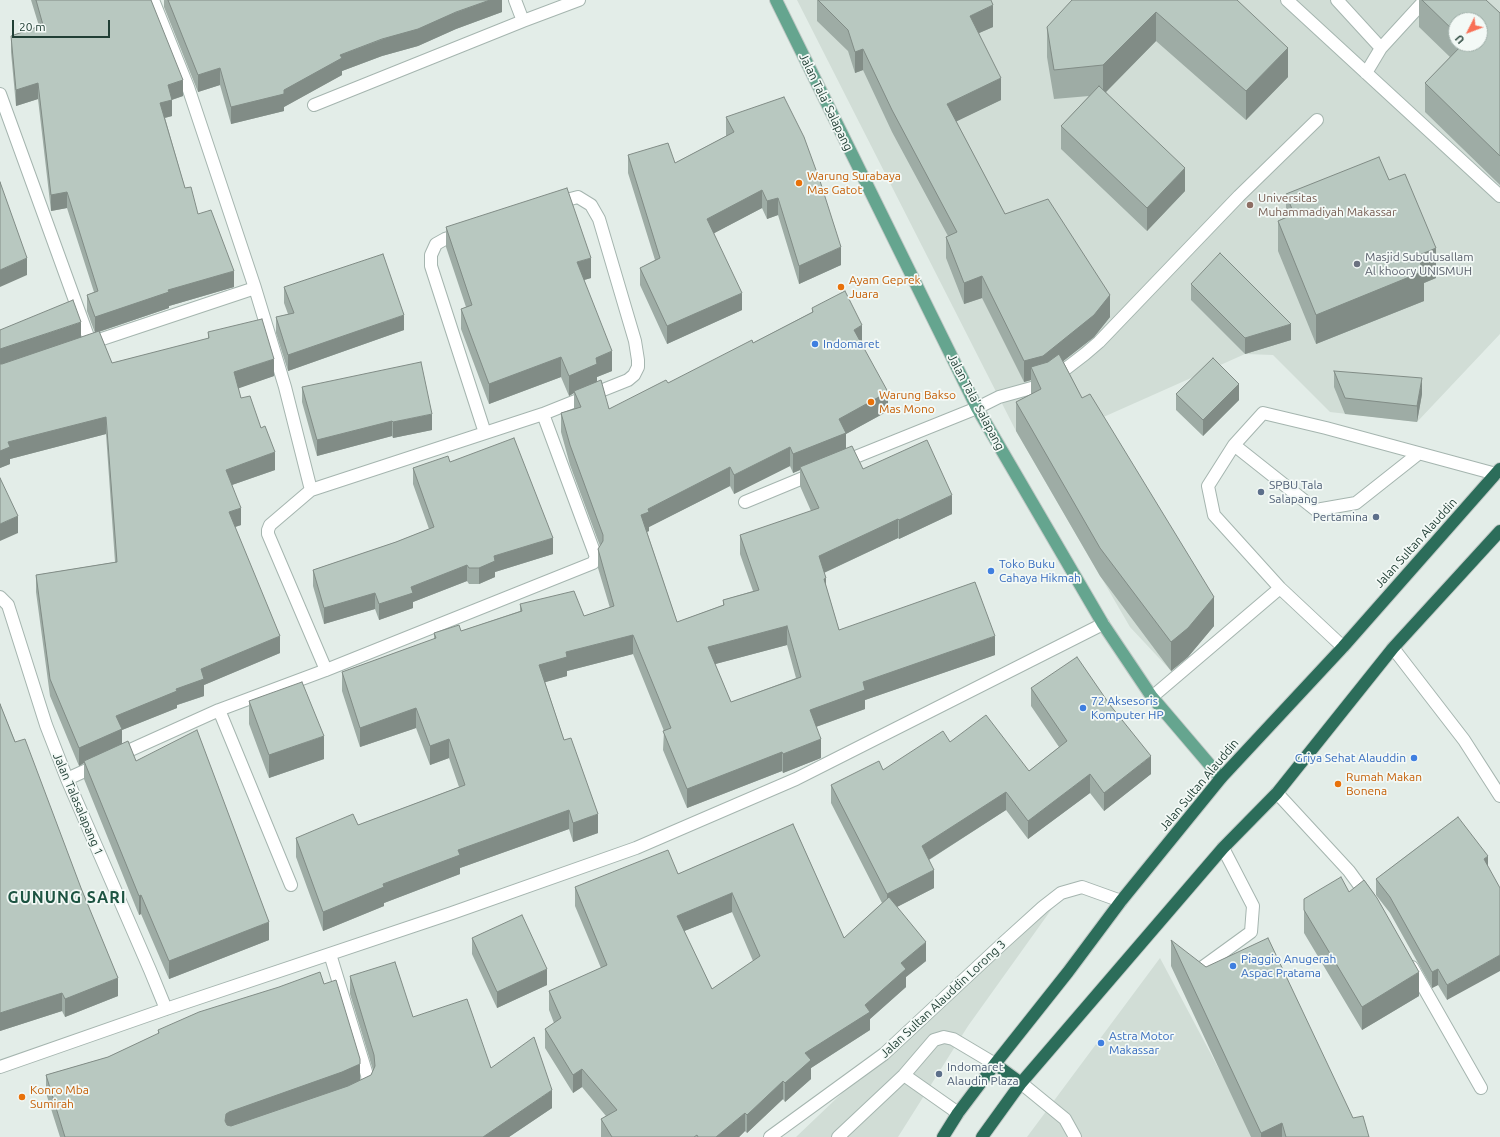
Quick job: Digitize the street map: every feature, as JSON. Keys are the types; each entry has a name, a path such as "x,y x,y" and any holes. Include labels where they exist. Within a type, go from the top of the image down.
{"highway":[{"name":"Jalan Sultan Alauddin","path":"943,1137 958,1113 1068,972 1121,901 1221,778 1343,646 1498,472"},
{"path":"982,1137 1021,1083 1223,848 1277,793 1393,648 1500,531"},
{"path":"995,1064 1021,1083"}],"main road":[{"name":"Jalan Tala' Salapang","path":"776,0 977,408 1103,624 1152,697 1221,778"}],"street":[{"path":"153,0 188,87 255,288 285,387 311,490"},
{"path":"515,0 523,21"},
{"path":"314,104 580,0"},
{"path":"1287,0 1500,196"},
{"path":"1337,0 1381,48"},
{"path":"1366,73 1381,48 1425,0"},
{"path":"0,94 90,342"},
{"path":"745,502 773,489 977,408 999,397 1046,384 1099,342 1239,196 1317,120"},
{"path":"326,670 268,534 270,525 311,490 544,414 628,380 634,375 638,367 635,341 599,219 591,205 578,197 546,206"},
{"path":"474,229 445,239 436,244 431,254 431,266 485,433"},
{"path":"75,348 255,288"},
{"path":"1343,646 1280,588 1214,515 1208,486 1234,445 1263,413 1326,428 1418,454 1498,472"},
{"path":"67,779 220,710 326,670 595,562 596,557 544,414"},
{"path":"1234,445 1316,510 1356,503 1418,454"},
{"path":"1152,697 1280,588"},
{"name":"Jalan Talasalapang 1","path":"0,597 8,605 46,725 67,779 166,1009"},
{"path":"0,1067 166,1009 452,913 636,848 796,779 1103,624"},
{"path":"1393,648 1464,740 1500,796"},
{"path":"220,710 291,885"},
{"path":"1277,793 1349,871 1374,906"},
{"path":"1200,969 1251,932 1253,906 1223,848"},
{"name":"Jalan Sultan Alauddin Lorong 3","path":"770,1137 884,1054 1043,907 1061,894 1082,887 1121,901"},
{"path":"330,954 367,1075 368,1084 365,1088 352,1094"},
{"path":"1406,958 1481,1088"},
{"path":"838,1137 904,1075 934,1040 944,1037 953,1039 995,1064"},
{"path":"904,1075 958,1113"},
{"path":"1021,1083 1065,1119 1075,1137"}],"shaded area":[{"name":"Universitas Muhammadiyah Makassar","path":"797,0 1500,0 1500,334 1417,422 1330,412 1273,355 1245,354 1090,423 1214,626 1173,673 1130,627 1016,431"},
{"path":"1061,896 968,1026 898,1137 796,1137 903,1035"},
{"path":"1160,958 1255,1137 1027,1137"}],"building":[{"path":"36,0 151,0 183,80 168,85 172,100 160,103 185,188 191,187 198,214 211,210 234,271 168,290 169,292 95,317 87,295 98,291 67,192 51,195 38,83 16,90 11,36 43,25"},
{"path":"168,0 490,0 456,12 418,29 382,39 340,55 342,58 284,90 284,94 231,107 220,68 198,75"},
{"path":"818,0 991,0 993,5 970,16 1001,78 947,104 1005,214 1048,199 1110,295 1094,315 1043,356 1024,361 982,276 964,283 946,237 957,232 892,110 863,49 855,52 848,30"},
{"path":"1072,0 1237,0 1288,48 1246,91 1156,12 1103,65 1054,70 1047,27"},
{"path":"1422,0 1486,0 1500,13 1500,156 1425,83 1455,52 1488,52 1488,12 1448,12 1448,25"},
{"path":"1099,86 1185,168 1147,208 1061,126"},
{"path":"784,97 804,137 841,247 799,266 778,198 767,201 762,190 707,219 742,293 667,326 640,268 660,258 628,155 668,143 675,163 734,132 726,117"},
{"name":"Masjid Subulusallam Al khoory UNISMUH","path":"1379,157 1389,180 1405,174 1436,248 1417,256 1424,271 1316,315 1278,221 1294,214 1286,194"},
{"path":"0,182 27,258 0,270"},
{"path":"567,188 591,258 577,262 612,351 596,358 597,364 569,376 561,357 489,384 461,309 472,305 446,227"},
{"path":"1220,253 1291,324 1245,338 1191,284"},
{"path":"383,254 404,315 288,355 276,317 294,313 284,287"},
{"path":"845,291 862,325 854,330 888,392 839,419 846,433 793,454 790,447 734,475 730,467 648,509 649,512 641,515 677,622 724,605 723,600 759,590 740,535 819,508 800,467 852,446 863,469 927,440 952,495 819,556 839,630 975,582 995,636 863,682 865,690 810,710 821,739 783,754 782,752 687,789 663,731 671,728 633,635 566,652 567,657 539,665 564,740 571,738 598,814 573,823 569,810 458,850 460,855 383,884 384,887 323,912 296,838 353,814 358,825 465,785 449,739 430,746 416,708 360,728 342,672 436,638 434,633 459,625 461,631 522,611 520,604 574,591 584,616 614,606 598,549 603,541 603,535 570,445 561,413 581,407 574,391 601,380 609,409 666,380 668,383 752,340 753,343 813,312 812,308","holes":["787,626 801,677 731,702 708,647"]},
{"path":"73,300 81,322 0,349 0,330"},
{"path":"262,319 274,359 234,372 241,398 250,396 261,428 265,426 275,452 226,470 241,508 229,512 280,636 201,669 204,679 176,689 177,691 116,716 122,729 79,748 50,679 36,575 117,562 106,417 8,442 10,447 0,451 0,364 99,331 112,363 209,338 208,332"},
{"path":"1059,354 1082,398 1090,394 1214,597 1188,628 1171,642 1100,548 1016,402 1041,389 1031,367 1048,362"},
{"path":"1213,358 1239,384 1203,420 1176,394"},
{"path":"421,362 432,414 392,421 317,440 302,387"},
{"path":"1334,371 1422,378 1417,406 1345,398"},
{"path":"514,438 553,538 494,556 495,561 479,568 469,568 467,565 411,587 413,593 379,604 375,593 324,608 313,570 396,542 434,527 413,468 448,456 450,462"},
{"path":"0,478 18,516 0,524"},
{"path":"1077,657 1110,705 1151,756 1104,793 1090,774 1028,821 1006,792 922,846 934,870 887,894 831,785 879,761 883,770 943,731 950,742 986,715 1029,771 1067,741 1031,688"},
{"path":"302,682 324,736 269,755 249,701"},
{"path":"0,704 15,742 25,739 81,888 118,978 65,999 62,993 0,1013"},
{"path":"197,730 269,922 169,961 141,895 139,896 84,761 128,741 136,761"},
{"path":"1458,817 1488,856 1484,859 1500,888 1500,955 1447,985 1438,969 1432,972 1390,897 1376,879"},
{"path":"793,824 844,938 889,897 926,942 901,963 906,969 865,1005 870,1012 805,1053 811,1060 785,1083 783,1081 747,1115 745,1113 716,1137 698,1137 697,1135 694,1137 612,1137 601,1119 617,1110 582,1069 573,1075 545,1029 561,1018 549,991 607,965 575,887 668,850 678,874","holes":["732,893 760,956 712,989 677,916"]},
{"path":"1341,877 1349,892 1364,880 1377,898 1419,972 1362,1007 1304,910 1304,899"},
{"path":"522,915 547,969 497,992 472,938"},
{"path":"1268,938 1353,1118 1363,1116 1369,1137 1286,1137 1282,1123 1261,1133 1171,940 1206,967"},
{"path":"395,962 413,1017 467,999 491,1068 534,1037 552,1090 483,1137 65,1137 46,1075 108,1057 159,1033 158,1030 199,1012 279,987 320,972 324,984 336,980 360,1059 360,1064 342,1072 229,1112 226,1114 225,1121 227,1125 231,1126 348,1086 371,1075 375,1066 374,1055 350,976"}],"place":[{"name":"Warung Surabaya Mas Gatot","path":"799,183"},
{"name":"Universitas Muhammadiyah Makassar","path":"1250,205"},
{"name":"Masjid Subulusallam Al khoory UNISMUH","path":"1357,264"},
{"name":"Ayam Geprek Juara","path":"841,287"},
{"name":"Indomaret","path":"815,344"},
{"name":"Warung Bakso Mas Mono","path":"871,402"},
{"name":"SPBU Tala Salapang","path":"1261,492"},
{"name":"Pertamina","path":"1376,517"},
{"name":"Toko Buku Cahaya Hikmah","path":"991,571"},
{"name":"72 Aksesoris Komputer HP","path":"1083,708"},
{"name":"Griya Sehat Alauddin","path":"1414,758"},
{"name":"Rumah Makan Bonena","path":"1338,784"},
{"name":"Piaggio Anugerah Aspac Pratama","path":"1233,966"},
{"name":"Astra Motor Makassar","path":"1101,1043"},
{"name":"Indomaret Alaudin Plaza","path":"939,1074"},
{"name":"Konro Mba Sumirah","path":"22,1097"}],"district":[{"name":"GUNUNG SARI","path":"67,898"}]}
